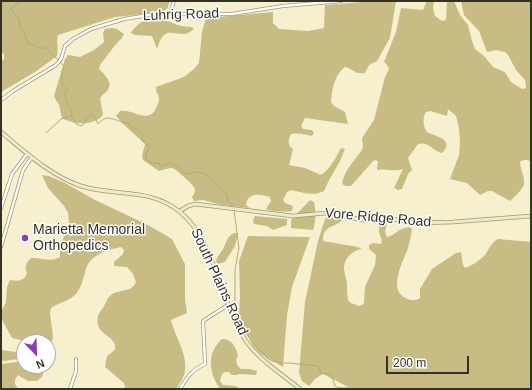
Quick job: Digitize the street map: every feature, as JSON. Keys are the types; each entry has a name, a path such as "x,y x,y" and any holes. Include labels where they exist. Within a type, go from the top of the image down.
{"main road":[{"name":"South Plains Road","path":"1,132 27,154 64,178 82,186 98,190 147,195 170,204 180,211 189,220 203,240 228,305 243,337 250,347 300,389"},
{"name":"Vore Ridge Road","path":"180,211 195,204 293,216 326,213 362,220 391,219 415,223 440,223 531,216"}],"street":[{"path":"170,14 174,1"},
{"name":"Luhrig Road","path":"1,100 58,63 61,59 65,46 68,43 91,29 107,23 135,17 170,14 232,14 283,6 342,1"},
{"path":"1,208 12,174 27,154"},
{"path":"1,246 23,170 32,157"},
{"path":"180,389 187,376 206,363 203,320 228,305"},
{"path":"70,389 76,371 76,359"}],"shaded area":[{"path":"1,1 170,1 167,9 163,12 115,17 58,35 57,56 35,72 1,92 1,61 4,59 4,54 1,52"},
{"path":"396,1 390,38 377,61 369,65 365,73 358,73 345,67 338,74 333,88 331,102 334,106 345,112 348,124 305,118 301,126 303,129 312,130 314,133 312,136 304,134 291,134 290,136 289,144 293,149 289,165 305,168 321,175 330,166 341,148 345,149 324,191 315,194 291,190 287,192 283,200 285,203 293,206 292,211 279,212 266,209 271,201 270,197 263,195 255,195 249,198 246,205 250,208 222,205 203,200 194,201 192,197 195,191 193,185 172,168 159,171 143,160 142,156 145,144 116,116 120,111 145,116 153,113 159,101 156,87 184,77 194,69 199,63 202,32 206,18 273,12 273,23 279,29 308,31 324,28 325,5"},
{"path":"427,1 434,1 433,8 435,16 442,21 446,20 447,1 454,1 460,15 468,25 475,49 485,57 493,67 505,72 511,82 522,89 526,88 525,80 516,70 508,55 505,52 496,50 487,52 479,31 464,15 461,1 531,1 531,162 528,160 523,160 520,162 524,184 520,191 510,201 492,191 488,191 480,195 467,183 450,179 459,155 460,142 456,116 448,109 447,116 430,111 426,112 424,119 424,125 427,132 445,141 447,144 446,148 442,153 428,145 422,143 418,144 408,158 412,170 408,174 402,189 398,190 394,188 403,169 377,170 378,161 374,160 351,186 342,184 347,171 362,150 362,138 374,120 385,77 389,69 384,62 396,32 401,8 423,10"},
{"path":"154,17 161,18 177,25 194,28 187,34 167,33 163,36 157,49 152,36 135,35 131,33 135,27"},
{"path":"113,28 124,34 100,65 99,69 108,79 110,85 107,91 100,98 103,115 98,120 87,123 75,123 63,119 59,105 54,96 65,59 68,55 80,57 94,50 104,42 103,33 105,29"},
{"path":"42,175 49,176 65,183 95,200 146,224 172,239 185,264 185,299 187,313 171,320 184,355 185,362 184,375 176,389 124,389 124,383 105,367 107,356 115,350 115,345 113,341 99,328 99,314 109,297 117,292 128,290 134,286 136,282 133,274 127,267 114,266 114,262 123,254 124,250 121,247 105,251 96,256 88,264 81,286 75,295 51,308 50,312 53,334 16,334 16,339 12,338 1,318 1,312 6,302 7,287 10,280 18,281 26,276 26,265 31,258 53,260 60,257 60,248 69,222 68,213 64,206 48,188"},
{"path":"310,200 314,202 315,209 313,230 291,228 291,220"},
{"path":"329,215 343,219 327,229 323,236 323,241 362,249 352,253 345,261 344,265 348,300 359,306 364,304 365,287 375,265 376,255 369,249 369,245 373,243 381,244 382,240 379,230 380,223 387,223 385,232 387,237 405,228 409,227 412,229 411,238 400,269 397,283 401,294 411,300 420,298 420,289 432,269 456,253 461,252 463,265 465,268 483,257 492,244 498,239 531,242 531,389 352,389 323,374 315,379 309,386 302,381 299,373 305,302 318,241 325,219"},
{"path":"255,216 287,219 287,225 273,230 267,226 254,224 253,220"},
{"path":"234,233 238,233 235,246 225,262 218,264 216,261 217,258 228,238"},
{"path":"248,236 310,237 292,287 287,315 283,367 261,354 253,346 239,314 239,261"},
{"path":"222,339 228,340 234,346 238,355 236,363 241,369 257,371 256,375 232,375 229,372 222,374 220,381 223,385 236,386 240,389 220,389 213,376 211,357 213,351"},
{"path":"1,350 16,352 16,359 1,360"},
{"path":"16,362 16,374 43,374 42,377 37,381 28,381 18,375 15,380 15,384 18,389 1,389 1,364"}],"waterway":[{"path":"20,1 10,9 19,19 20,27 24,32 28,43 39,48 46,48 64,66 62,72 62,84 67,90 65,93 66,101 72,112 71,116 76,124 81,126 91,115 94,116 98,124 102,120 108,118 130,124 130,127 137,128 143,134 142,141 146,142 149,147 145,157 148,161 151,163 160,164 162,167 171,162 186,174 199,172 203,173 226,193 228,201 233,207"},
{"path":"46,133 61,119 71,116"},
{"path":"234,210 239,248 235,270 235,307 246,333 252,342 267,358 272,361 318,366 321,373 331,374 335,386 340,388 355,389"}],"place":[{"name":"Marietta Memorial Orthopedics","path":"25,238"}]}
